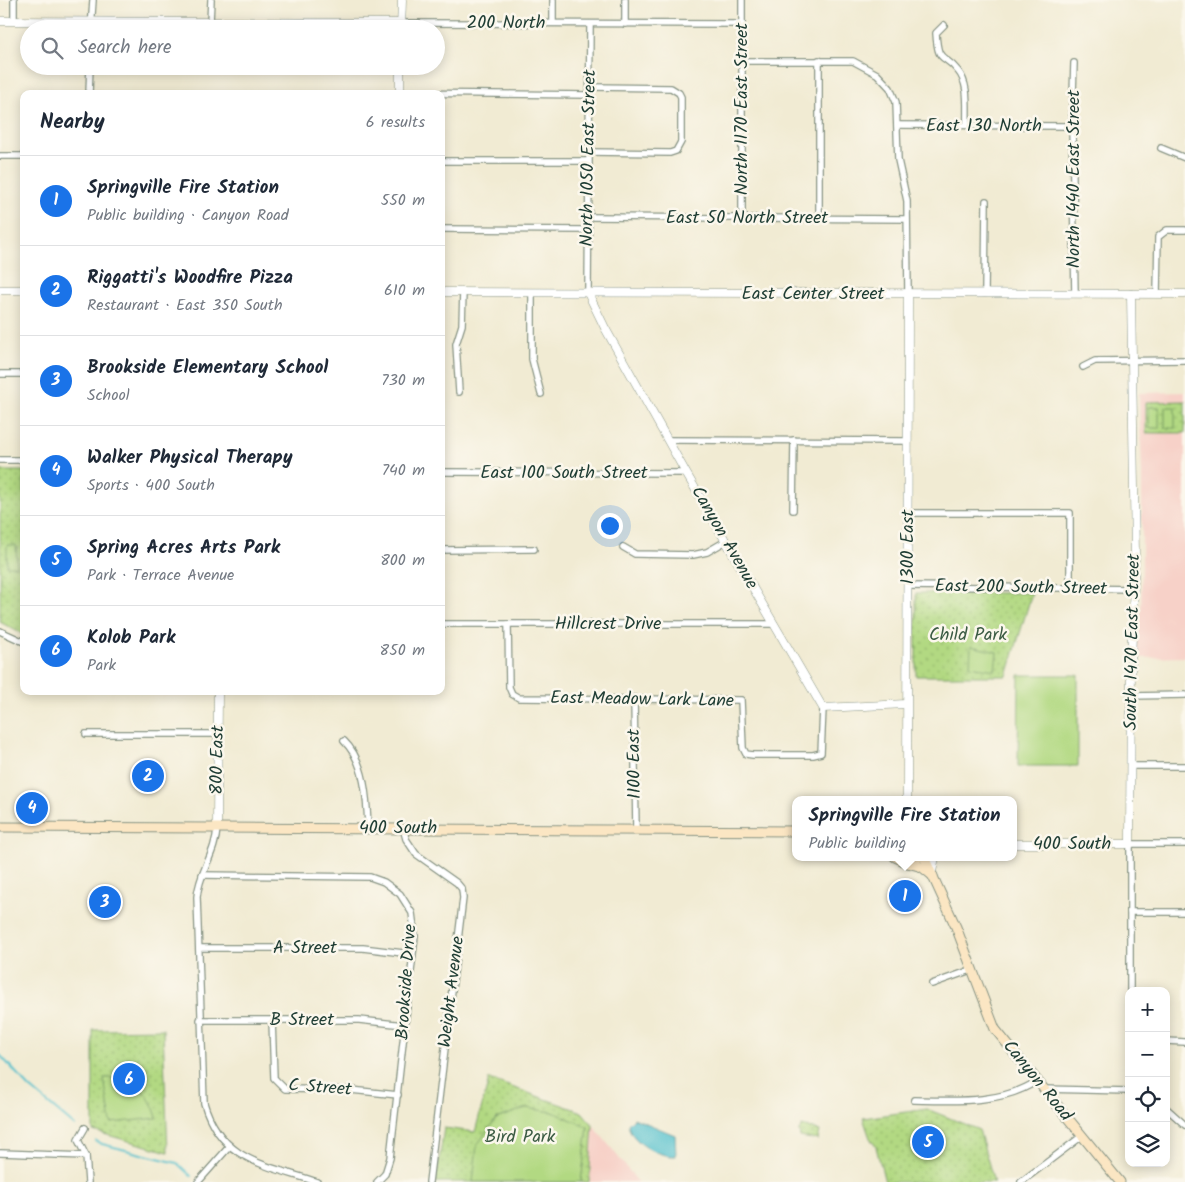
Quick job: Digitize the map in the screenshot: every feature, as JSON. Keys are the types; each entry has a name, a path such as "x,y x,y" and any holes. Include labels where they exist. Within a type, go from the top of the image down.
{"main road":[{"name":"400 South","path":"0,827 368,827 792,831"},
{"path":"904,861 922,867 932,874"},
{"path":"908,863 912,861"},
{"name":"Canyon Road","path":"926,861 956,927 995,1029 1120,1182"}],"street":[{"path":"14,0 14,21"},
{"path":"91,20 93,0"},
{"path":"210,20 211,0"},
{"path":"402,0 402,20"},
{"path":"553,0 553,23"},
{"path":"625,0 625,24"},
{"name":"North 1170 East Street","path":"742,0 742,218"},
{"name":"200 North","path":"0,21 20,21"},
{"name":"200 North","path":"445,25 553,23 742,24"},
{"name":"North 1050 East Street","path":"588,293 590,24"},
{"path":"944,25 936,33 937,51 943,60 958,71 963,80 966,89 967,125"},
{"path":"819,60 819,218"},
{"path":"743,61 853,61 866,66 886,84 895,97 898,160 905,184 908,294"},
{"name":"North 1440 East Street","path":"1074,63 1072,126 1075,294"},
{"path":"89,90 90,75"},
{"path":"400,75 400,90"},
{"path":"588,152 670,153 676,151 681,142 679,93 671,88 590,87"},
{"path":"445,94 590,96"},
{"name":"East 130 North","path":"897,125 1072,126"},
{"path":"1161,148 1185,158"},
{"path":"0,156 20,156"},
{"path":"445,161 588,161"},
{"path":"984,294 986,201"},
{"name":"East 50 North Street","path":"588,217 906,219"},
{"path":"445,229 588,230"},
{"path":"1157,294 1158,237 1167,230 1185,230"},
{"path":"0,290 20,290"},
{"name":"East Center Street","path":"445,292 1185,294"},
{"path":"458,392 456,344 462,325 463,292"},
{"path":"532,293 532,359 541,394"},
{"name":"Canyon Avenue","path":"588,293 605,328 686,473 823,708"},
{"name":"1300 East","path":"907,796 908,294"},
{"name":"South 1470 East Street","path":"1130,987 1131,696 1135,489 1131,294"},
{"path":"1083,366 1095,361 1185,360"},
{"path":"0,374 20,374"},
{"path":"668,440 908,440"},
{"path":"793,510 794,440"},
{"path":"0,460 20,460"},
{"name":"East 100 South Street","path":"445,472 686,473"},
{"path":"908,512 1070,512 1070,587"},
{"path":"623,547 635,554 694,555 706,552 726,541"},
{"path":"445,550 534,549"},
{"name":"East 200 South Street","path":"908,586 1134,589"},
{"name":"Hillcrest Drive","path":"445,624 774,624"},
{"name":"East Meadow Lark Lane","path":"508,624 509,687 512,694 519,698 742,700 743,748 746,754 752,755 813,756 821,753 823,708"},
{"path":"0,631 20,640"},
{"name":"800 East","path":"217,828 218,695"},
{"path":"1131,696 1185,695"},
{"name":"1100 East","path":"634,698 636,829"},
{"path":"823,708 906,704"},
{"path":"86,734 218,734"},
{"path":"344,741 354,751 367,801 368,827"},
{"path":"1131,766 1185,766"},
{"path":"217,828 213,852 202,875 197,897 204,1103 213,1128 229,1147 250,1159 317,1182"},
{"name":"Weight Avenue","path":"403,828 412,850 457,883 462,889 463,898 429,1182"},
{"name":"400 South","path":"1017,844 1130,844"},
{"path":"1130,844 1185,844"},
{"path":"932,874 934,861"},
{"name":"Brookside Drive","path":"202,875 361,876 377,879 396,889 412,913 414,936 398,1095 390,1158 385,1174 378,1182"},
{"path":"1130,912 1185,912"},
{"name":"A Street","path":"199,948 363,948 411,954"},
{"path":"932,984 971,970"},
{"name":"B Street","path":"200,1020 359,1020 404,1025"},
{"name":"C Street","path":"272,1020 274,1078 284,1089 351,1090 398,1095"},
{"path":"1170,1041 1185,1042"},
{"path":"914,1100 978,1099 1011,1095 1037,1081"},
{"path":"1043,1088 1125,1091"},
{"path":"1170,1112 1185,1125"},
{"path":"86,1128 78,1140 86,1156 88,1182"},
{"path":"1021,1182 1082,1136"},
{"path":"198,1182 229,1147"},
{"path":"0,1153 86,1156"}],"shaded area":[{"path":"1185,392 1185,657 1136,658 1138,619 1141,612 1142,560 1142,474 1139,393"},
{"path":"593,1125 638,1182 589,1182"}],"green space":[{"path":"1185,401 1185,433 1146,433 1146,402"},
{"path":"1149,407 1159,407 1159,428 1149,428"},
{"path":"1165,407 1175,407 1175,428 1165,428"},
{"path":"0,471 20,471 20,633 0,622"},
{"path":"7,545 16,545 17,566 7,566"},
{"name":"Child Park","path":"916,593 1032,593 1007,676 916,676"},
{"path":"971,646 997,652 995,670 970,666"},
{"path":"1019,675 1078,675 1078,766 1018,766"},
{"path":"163,1029 168,1152 93,1131 93,1030"},
{"path":"104,1078 123,1080 145,1093 154,1108 157,1118 111,1123"},
{"name":"Bird Park","path":"489,1079 582,1112 593,1125 589,1182 436,1182 444,1128 475,1132"},
{"name":"Bird Park","path":"526,1108 553,1112 588,1127 581,1182 473,1182 477,1145 496,1119"},
{"path":"927,1109 979,1130 994,1182 885,1182 876,1147 870,1138 863,1118"},
{"path":"802,1126 820,1131 818,1140 800,1137 799,1131"}],"water":[{"path":"634,1118 675,1135 676,1156 662,1154 640,1143 630,1131 628,1124"}],"waterway":[{"path":"0,1055 30,1088 75,1126"},
{"path":"96,1141 177,1163 191,1176"}],"place":[{"name":"Riggatti's Woodfire Pizza","path":"148,776"},
{"name":"Walker Physical Therapy","path":"32,808"},
{"name":"Springville Fire Station","path":"905,896"},
{"name":"Brookside Elementary School","path":"105,902"},
{"name":"Kolob Park","path":"129,1079"},
{"name":"Spring Acres Arts Park","path":"928,1142"}]}
